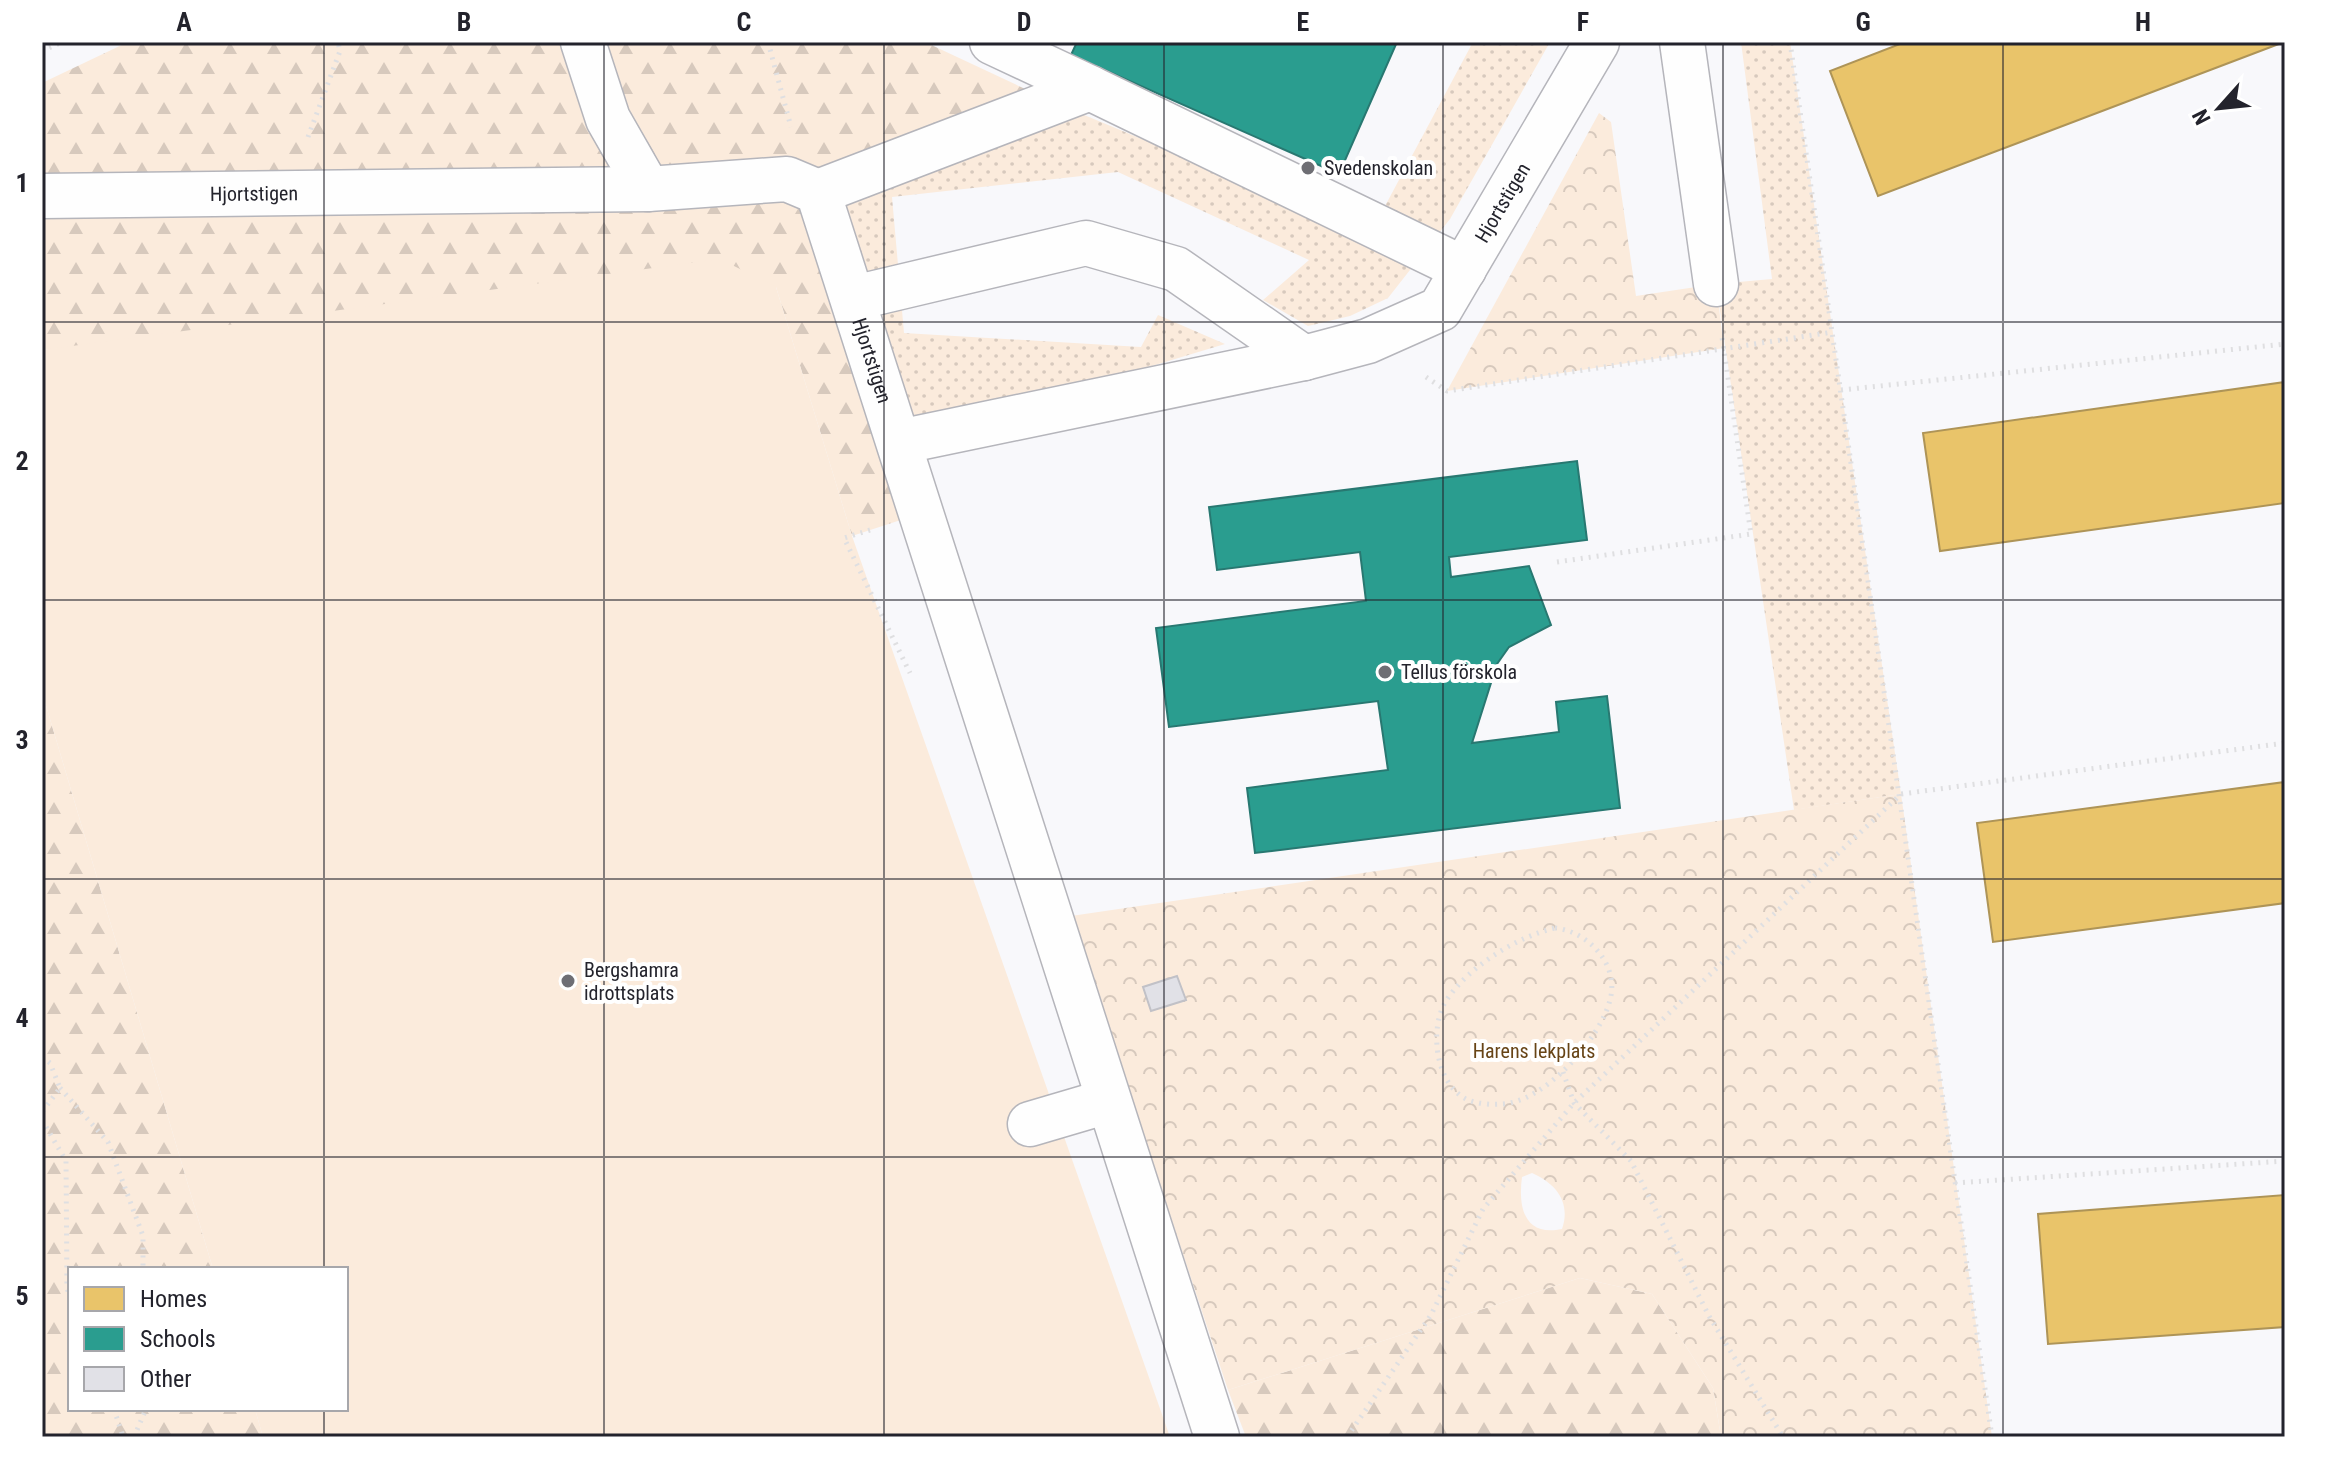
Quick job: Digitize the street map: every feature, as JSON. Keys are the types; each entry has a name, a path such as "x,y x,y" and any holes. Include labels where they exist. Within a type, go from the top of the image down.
{"street":[{"path":"583,42 608,119 648,189"},
{"path":"992,42 1464,269"},
{"name":"Hjortstigen","path":"42,196 802,186 854,298 899,442 1304,358 1368,341 1440,309 1597,42"},
{"path":"1682,42 1716,284"},
{"path":"802,186 1090,88"},
{"path":"854,298 1086,243 1176,269 1304,358"},
{"path":"899,442 1217,1437"},
{"path":"1030,1124 1108,1101"}],"path":[{"path":"42,51 62,42"},
{"path":"283,193 319,111 340,51 338,42"},
{"path":"768,42 793,133 802,186"},
{"path":"1790,42 1992,1437"},
{"path":"1557,562 1751,534 1716,284"},
{"path":"1368,341 1447,391 1833,332"},
{"path":"1841,390 2285,344"},
{"path":"844,538 852,536"},
{"path":"1347,1437 1431,1315 1483,1209 1574,1103 1901,794 2285,743"},
{"path":"1555,928 1572,930 1588,939 1609,974 1612,996 1604,1016 1563,1072 1528,1097 1506,1104 1485,1104 1466,1099 1452,1087 1442,1070 1438,1051 1438,1027 1444,1004 1462,981 1517,942 1555,928"},
{"path":"42,1057 50,1063 60,1088 108,1142 143,1236 143,1267"},
{"path":"1563,1072 1574,1103 1631,1161 1709,1316 1783,1437"},
{"path":"42,1112 60,1088"},
{"path":"42,1120 66,1161 68,1291"},
{"path":"1955,1183 2285,1161"},
{"path":"115,1411 123,1437"},
{"path":"134,1437 145,1411"}],"green space":[{"path":"128,42 925,42 1053,102 818,192 919,514 852,536 776,287 42,350 42,83"},
{"path":"1473,42 1550,42 1450,219 1388,298 1350,316 1308,326 1263,300 1309,260 1118,172 892,197 904,333 1141,347 1158,315 1225,344 899,442 818,192 1053,102 1370,234"},
{"path":"1741,42 1790,42 1901,794 1794,810 1716,284 1772,279"},
{"path":"1599,113 1611,122 1636,296 1716,284 1724,348 1447,391"},
{"name":"Bergshamra idrottsplats","path":"720,259 776,287 852,536 1170,1437 263,1437 256,1411 348,1411 348,1267 212,1267 42,692 42,350"},
{"path":"42,692 212,1267 68,1267 68,1411 256,1411 263,1437 42,1437"},
{"name":"Harens lekplats","path":"1901,794 1992,1437 1721,1437 1713,1388 1652,1294 1580,1278 1228,1390 1071,916","holes":["1532,1173 1541,1177 1560,1195 1565,1211 1562,1229 1539,1228 1526,1217 1521,1199 1522,1177"]},
{"path":"1580,1278 1652,1294 1713,1388 1721,1437 1246,1437 1228,1390"}],"building: Homes":[{"path":"1905,42 2284,42 1878,196 1830,71"},
{"path":"2285,382 2285,503 1940,551 1923,433"},
{"path":"2285,782 2285,903 1993,942 1977,823"},
{"path":"2285,1195 2285,1327 2048,1344 2038,1214"}],"building: Schools":[{"path":"1077,42 1397,42 1339,174 1071,55"},
{"path":"1577,461 1587,540 1449,557 1451,577 1529,566 1551,625 1509,647 1497,664 1472,743 1559,732 1556,702 1607,696 1620,808 1255,853 1247,788 1388,770 1378,701 1169,727 1156,628 1366,601 1360,552 1217,570 1209,507"}],"building: Other":[{"path":"1177,976 1186,1000 1151,1011 1143,987"}],"place":[{"name":"Svedenskolan","path":"1308,168"},
{"name":"Tellus förskola","path":"1385,672"},
{"name":"Bergshamra idrottsplats","path":"568,981"}]}
